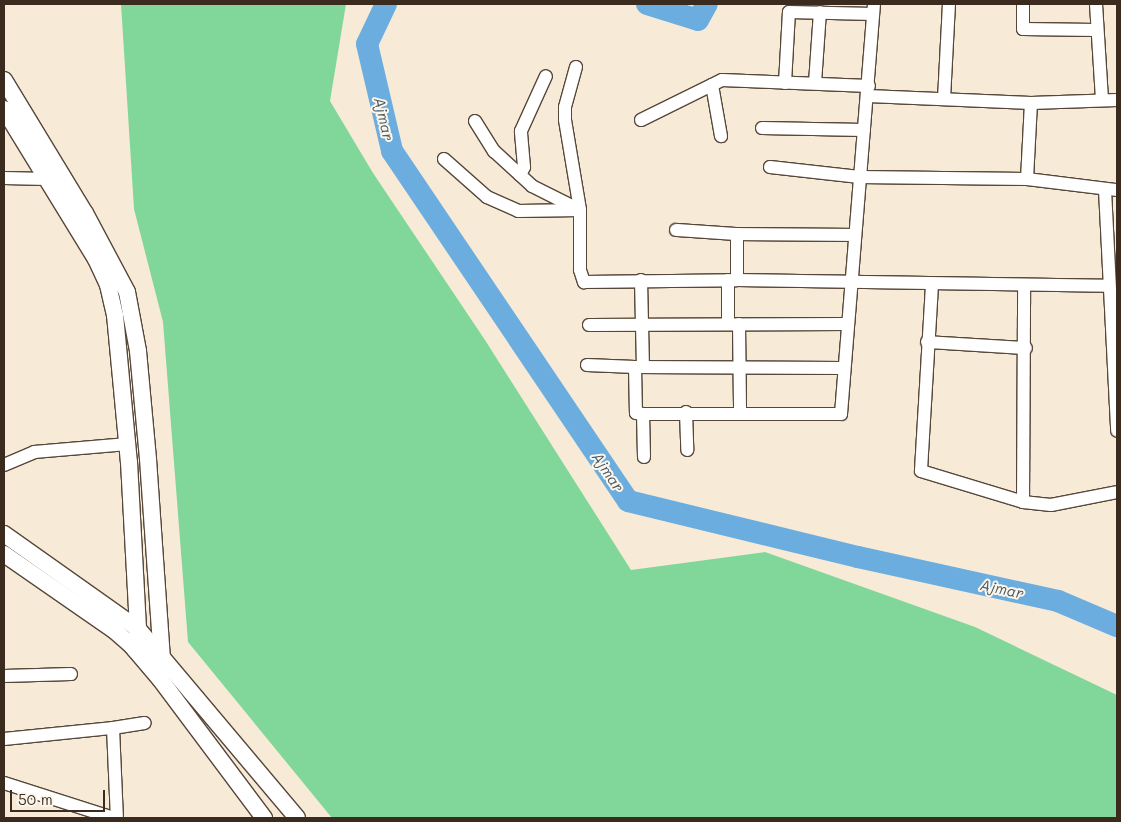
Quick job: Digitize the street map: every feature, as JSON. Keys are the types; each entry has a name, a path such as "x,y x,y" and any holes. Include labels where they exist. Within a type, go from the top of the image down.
{"street":[{"path":"944,99 949,4"},
{"path":"1024,4 1023,29 1096,30"},
{"path":"1096,4 1096,30 1102,99"},
{"path":"641,280 642,324 636,414 740,412 841,414 850,282 874,9 789,12 785,84"},
{"path":"814,83 820,12"},
{"path":"576,67 565,107 565,120 580,210 580,270 584,282 732,280 932,285 1109,286"},
{"path":"520,175 524,167 521,131 546,76"},
{"path":"4,80 107,252 127,292 138,351 148,458 162,658 160,679"},
{"path":"641,120 722,80 785,84 814,83 944,99 1031,103 1102,99 1117,100"},
{"path":"712,85 721,136"},
{"path":"1027,179 1031,103"},
{"path":"4,109 108,285 115,315 128,444 138,629 135,650"},
{"path":"475,121 494,151 532,186 580,210"},
{"path":"762,128 864,130"},
{"path":"444,159 487,197 518,211 580,210"},
{"path":"770,166 859,177 1027,179 1111,190 1109,286 1117,431"},
{"path":"4,178 46,179"},
{"path":"676,230 737,234 854,235"},
{"path":"737,234 732,280 734,324 739,366 740,412"},
{"path":"932,285 927,342 921,471 1023,502 1051,505 1117,492"},
{"path":"1023,502 1026,348 1024,285"},
{"path":"589,325 848,324"},
{"path":"927,342 1026,348"},
{"path":"587,365 843,368"},
{"path":"686,412 687,450"},
{"path":"643,414 644,457"},
{"path":"4,464 34,452 128,444"},
{"path":"4,534 138,629 298,818"},
{"path":"4,554 115,630 135,650 160,679 264,818"},
{"path":"4,676 71,674"},
{"path":"4,739 145,723"},
{"path":"4,783 116,818 113,728"}],"green space":[{"path":"121,4 346,4 330,101 373,173 485,340 631,570 765,552 975,627 1117,695 1117,818 332,818 188,642 163,322 134,209"}],"waterway":[{"name":"Ajmar","path":"386,4 367,44 392,151 628,501 858,557 1058,601 1117,626"},
{"name":"Ajmar","path":"647,4 698,20 707,4"}]}
